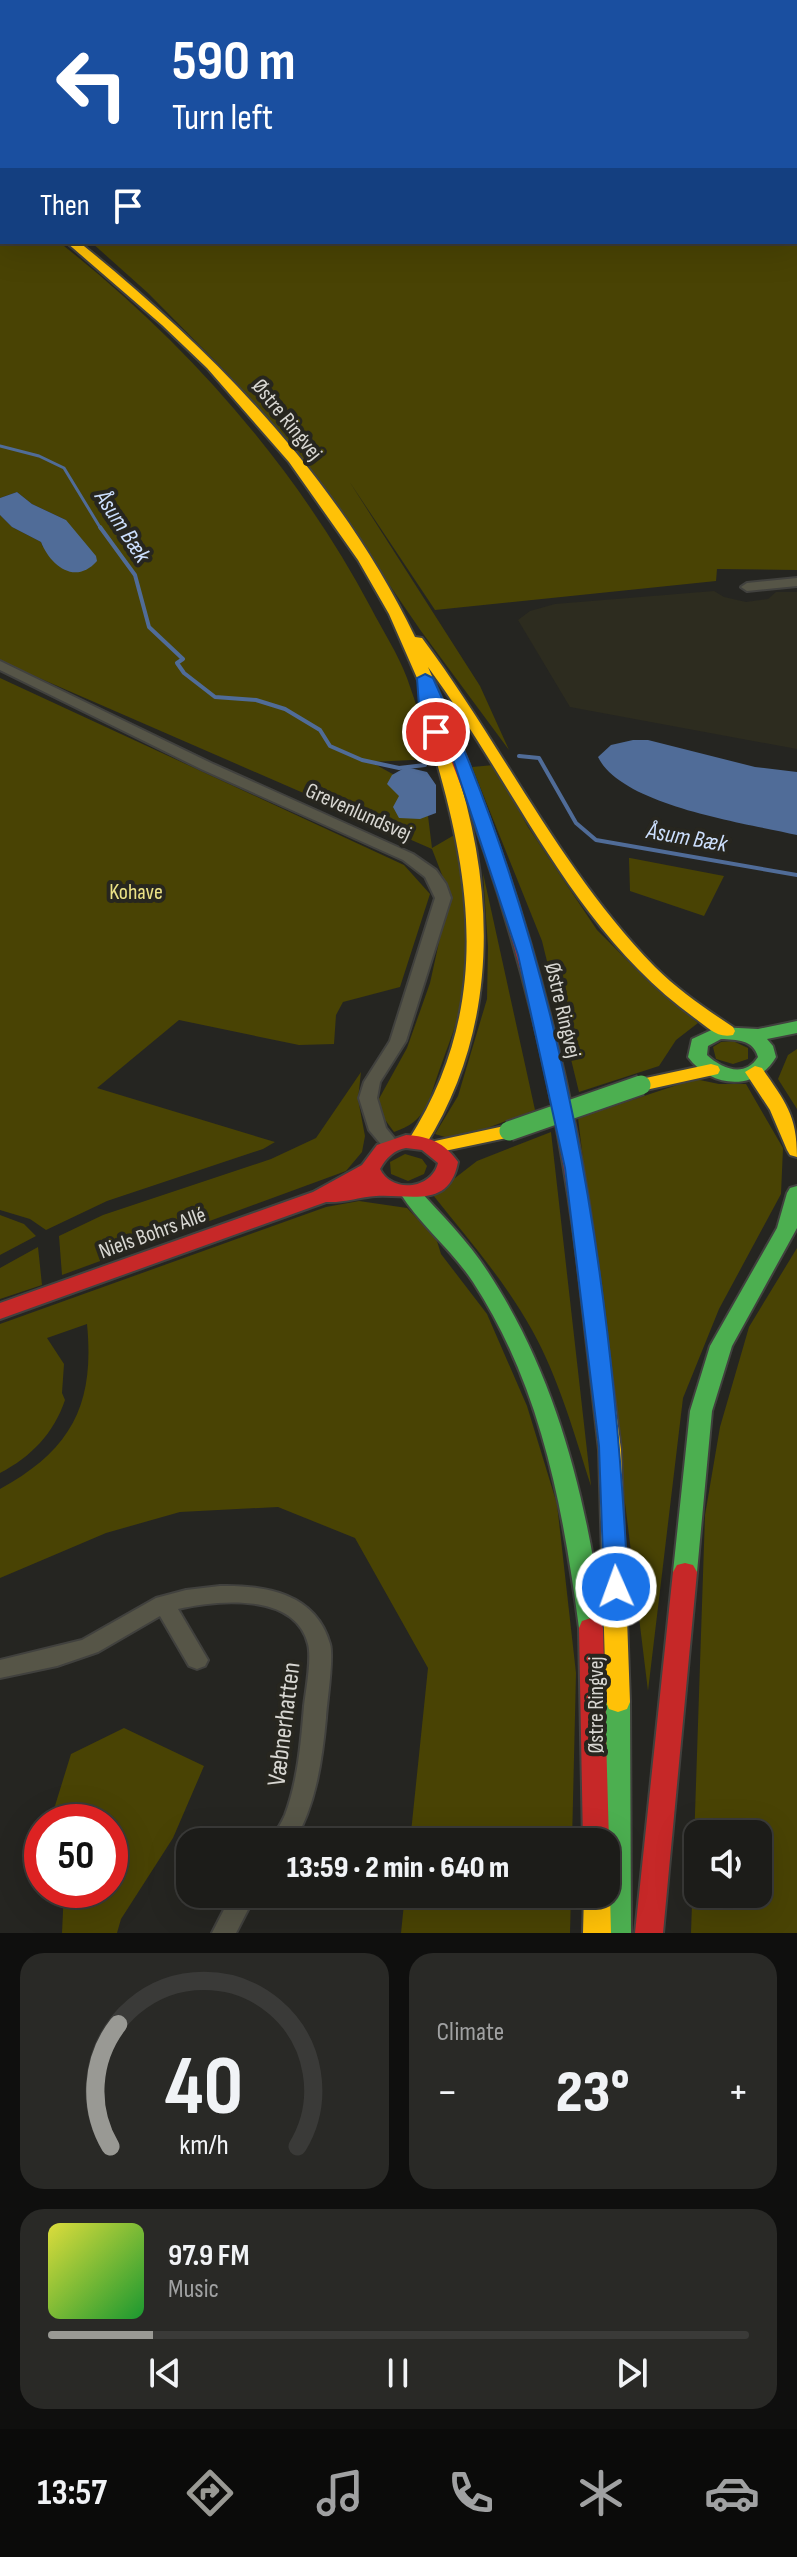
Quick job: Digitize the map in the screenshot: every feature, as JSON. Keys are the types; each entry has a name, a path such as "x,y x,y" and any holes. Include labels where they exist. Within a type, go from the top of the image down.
{"main road":[{"name":"Østre Ringvej","path":"75,244 136,293 228,383 329,510 396,613 464,768 527,955 575,1168 610,1446 620,1671 617,1933"},
{"path":"88,244 136,293"},
{"path":"396,613 454,688 545,836 596,908 648,969 695,1013 726,1031 750,1036 762,1043 767,1053 766,1062 755,1072 733,1076 711,1070 699,1061 696,1050"},
{"path":"425,678 427,706 462,810 475,863 481,928 474,996 454,1067 427,1144"},
{"path":"750,1036 797,1029"},
{"path":"767,1053 797,1029"},
{"path":"648,1082 696,1050 705,1037 726,1031"},
{"path":"427,1144 444,1155 448,1168 445,1178 437,1186 410,1193 388,1189 375,1180 370,1169 374,1154 390,1144 427,1144 504,1133 648,1082 711,1070"},
{"path":"755,1072 780,1110 797,1150"},
{"path":"448,1168 504,1133"},
{"name":"Niels Bohrs Allé","path":"0,1311 320,1197 370,1169"},
{"name":"Niels Bohrs Allé","path":"320,1197 388,1189"},
{"path":"410,1193 437,1218 485,1279 524,1347 553,1422 577,1521 593,1646 596,1828"},
{"path":"649,1933 701,1411 721,1346 787,1228 797,1193"},
{"path":"597,1908 597,1933"}],"street":[{"path":"747,587 797,582"},
{"name":"Grevenlundsvej","path":"0,665 206,766 408,857 429,871 439,884 443,898 398,1041 372,1082 368,1098 378,1130 390,1144"},
{"name":"Væbnerhatten","path":"0,1669 60,1658 95,1644 164,1604 192,1596 268,1596 295,1609 314,1629 320,1646 305,1792 292,1828"},
{"path":"164,1604 197,1660"},
{"path":"224,1933 237,1908"}],"shaded area":[{"path":"714,591 724,597 746,602 768,599 776,592 797,592 797,749 570,707 518,620 530,611 555,604"}],"green space":[{"path":"0,244 61,244 151,321 234,409 272,456 341,555 403,669 433,759 371,762 425,792 432,848 456,834 468,940 467,976 456,1025 425,1109 413,1122 394,1132 375,1106 407,1048 430,983 448,901 432,849 0,661 0,515 12,527 41,542 43,547 66,520 32,504 17,492 0,498"},
{"path":"93,244 797,244 797,570 717,569 716,581 435,610 349,481 480,686 509,750 421,631 312,472 228,374 148,293"},
{"name":"Kohave","path":"0,678 404,865 430,894 400,987 343,1002 336,1015 334,1044 299,1045 179,1020 97,1088 275,1142 263,1149 107,1201 46,1230 30,1219 0,1210"},
{"path":"494,765 528,827 597,930 649,982 698,1023 676,1040 659,1066 579,1092 542,941 472,767"},
{"path":"629,858 724,876 704,916 630,891"},
{"path":"483,873 535,1110 455,1140 435,1134 458,1096 487,999 488,947"},
{"path":"733,1041 748,1048 748,1059 733,1064 716,1059 713,1047 721,1042"},
{"path":"797,1049 797,1109 778,1079 788,1055"},
{"path":"361,1072 358,1099 365,1136 362,1152 346,1171 62,1275 59,1236 103,1215 271,1159 316,1138"},
{"path":"695,1079 719,1084 746,1084 783,1148 781,1194 719,1309 683,1398 648,1691 578,1118"},
{"path":"551,1132 591,1486 558,1387 532,1330 498,1277 433,1195 477,1161"},
{"path":"405,1154 422,1159 427,1166 424,1174 408,1181 391,1174 390,1162"},
{"path":"359,1201 407,1208 436,1238 441,1254 487,1314 527,1406 557,1504 576,1673 572,1828 411,1828 428,1668 355,1538 278,1507 180,1512 106,1533 0,1578 0,1489 45,1458 61,1441 82,1402 88,1353 87,1324 47,1338 64,1364 62,1393 65,1400 55,1423 40,1443 0,1473 0,1324 326,1207"},
{"path":"0,1215 24,1224 36,1236 0,1255"},
{"path":"38,1247 42,1285 0,1299 0,1268"},
{"path":"797,1248 797,1933 691,1933 692,1908 772,1908 772,1820 695,1820 705,1515 720,1427 749,1327"},
{"path":"124,1728 204,1766 173,1838 121,1919 117,1933 62,1933 63,1908 128,1908 128,1804 56,1804 71,1754"},
{"path":"404,1908 571,1908 570,1933 401,1933"}],"water":[{"path":"17,492 32,504 66,520 97,561 80,572 64,570 50,558 41,542 12,527 0,515 0,498"},
{"path":"648,740 755,767 797,772 797,835 687,810 632,788 611,774 598,757 611,745"},
{"path":"406,767 427,772 436,785 436,813 420,819 399,818 393,807 399,796 387,784 392,775"}],"waterway":[{"name":"Åsum Bæk","path":"0,446 39,456 64,468 101,529"},
{"name":"Åsum Bæk","path":"100,527 135,575 149,627 183,659 177,663 184,673 215,697 256,700 285,709 320,730 330,746 362,760 399,768 425,765"},
{"name":"Åsum Bæk","path":"519,756 539,758 576,823 596,840 797,875"}],"traffic: fast":[{"path":"750,1036 764,1046 767,1057 753,1073 744,1076 723,1074 697,1057 699,1043 718,1033 758,1035 797,1027"},
{"path":"509,1131 641,1085"},
{"path":"410,1193 481,1277 526,1359 543,1402 568,1491 591,1628"},
{"path":"685,1572 701,1411 721,1346 787,1228 797,1193"},
{"path":"617,1933 618,1702"}],"traffic: slow":[{"path":"74,244 166,322 211,366 254,411 331,508 396,614 445,725"},
{"path":"417,641 475,723 584,894 615,934 667,988 726,1031"},
{"path":"418,1141 441,1101 457,1059 473,988 476,949 473,877 467,842 435,730"},
{"path":"641,1085 711,1070"},
{"path":"755,1072 780,1110 797,1150"},
{"path":"435,1147 509,1131"},
{"path":"587,1259 610,1450 618,1702"},
{"path":"597,1908 597,1933"}],"traffic: jam":[{"path":"445,725 495,854 536,987 567,1122 587,1259"},
{"path":"329,1196 378,1189 417,1192 433,1187 445,1177 448,1162 429,1145 406,1141 395,1144 384,1149 370,1169 375,1180 388,1189"},
{"path":"0,1311 320,1197 370,1169"},
{"path":"649,1933 685,1572"},
{"path":"591,1628 596,1828"}],"route":[{"path":"436,732 427,706 425,678 459,753 527,955 575,1168 610,1446 616,1587"}]}
